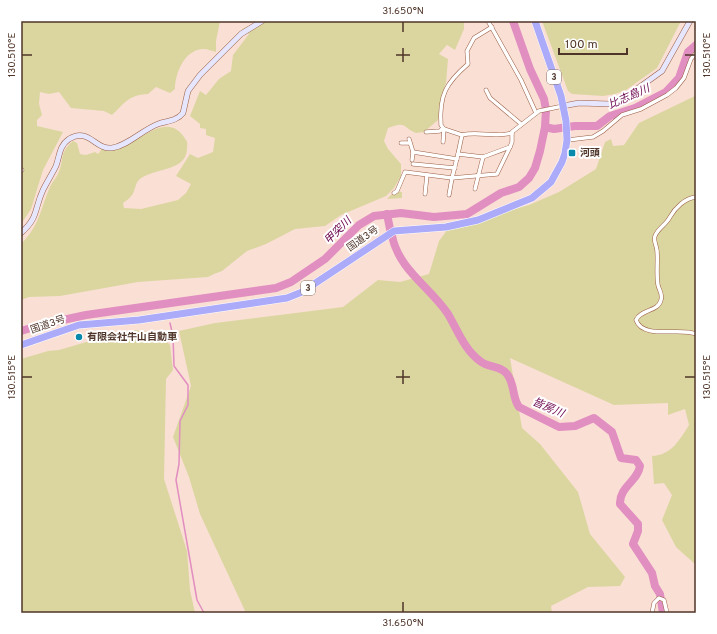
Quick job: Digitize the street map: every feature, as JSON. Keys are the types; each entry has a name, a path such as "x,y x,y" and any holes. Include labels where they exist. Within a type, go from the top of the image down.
{"highway":[{"name":"国道3号","path":"21,345 79,325 139,320 294,296 394,231 446,227 470,222 532,198 545,188 556,174 562,162 567,140 566,121 560,106 535,21"}],"street":[{"path":"21,233 32,222 36,214 40,197 56,164 60,148 64,143 74,137 85,136 101,146 113,147 134,138 158,124 180,116 183,113 188,92 195,80 241,34 262,21"},
{"path":"488,21 538,112"},
{"path":"492,27 474,38 467,51 468,64 447,84 443,96 440,116 441,125 444,128 462,135 504,136 512,133 521,124 538,112 579,103 610,104 623,99 662,71 690,21"},
{"path":"567,140 593,136 603,131 622,115 636,111 667,95 676,88 684,78 691,59 696,53"},
{"path":"486,90 490,98 521,124"},
{"path":"426,132 440,131 444,128"},
{"path":"443,142 444,128"},
{"path":"394,193 397,191 405,172 452,178 497,174 512,142 512,133"},
{"path":"448,196 462,135"},
{"path":"409,139 413,152 413,162 455,168"},
{"path":"402,143 410,143"},
{"path":"458,154 482,157 510,147"},
{"path":"413,152 457,159"},
{"path":"475,189 482,157"},
{"path":"425,194 427,175"},
{"path":"696,197 691,198 674,210 666,225 657,232 654,240 657,250 658,285 661,293 661,302 656,307 640,314 636,320 642,328 650,331 696,334"},
{"path":"652,613 654,603 661,599 664,600 667,613"}],"shaded area":[{"path":"21,21 220,21 216,41 216,52 204,49 191,53 182,63 175,83 175,89 170,93 156,87 148,94 136,96 127,100 112,115 104,111 71,108 59,92 49,94 40,92 39,104 42,115 37,120 37,126 63,132 43,170 31,209 21,224"},
{"path":"259,21 464,21 464,29 455,50 447,45 439,54 448,59 446,83 441,98 438,120 424,132 416,133 402,125 388,128 384,141 388,149 401,164 401,176 394,188 386,196 341,215 325,226 295,229 266,244 247,251 222,271 208,277 138,282 60,296 29,297 21,300 21,244 36,224 50,187 58,174 65,150 68,146 73,141 77,143 80,154 86,155 95,152 98,154 102,149 113,149 125,145 158,128 168,127 177,130 187,142 185,157 181,162 174,166 151,173 138,181 134,192 123,203 124,208 141,209 178,200 186,193 191,184 176,176 190,154 198,158 213,152 215,138 206,135 206,129 200,128 200,124 190,116 200,91 206,95 219,79 231,71 233,55 249,34 242,29"},
{"path":"542,21 681,21 657,68 626,90 603,96 572,94 568,91"},
{"path":"695,96 696,565 676,547 662,520 672,495 664,483 654,484 652,456 659,455 669,450 682,436 689,425 685,409 668,415 668,403 614,405 510,358 522,428 540,444 578,492 590,534 625,577 620,586 588,587 551,606 552,613 246,613 200,514 189,477 173,437 191,386 179,331 215,323 343,307 378,280 400,282 429,274 439,241 448,229 529,205 559,192 596,169 605,142 611,139 613,146 624,145 639,123"},
{"path":"395,191 402,192 402,198 387,199"},
{"path":"134,330 158,333 170,345 173,370 166,379 164,479 187,551 190,590 195,613 21,613 21,359"}],"waterway":[{"name":"甲突川","path":"21,331 44,324 86,315 276,288 291,282 325,259 359,225 374,216 401,213 434,217 467,214 501,193 519,187 529,178 535,168 545,127 546,110 544,99 530,69 513,21"},
{"name":"比志島川","path":"545,127 554,129 575,126 597,126 610,116 635,108 666,92 679,78 688,52 696,45"},
{"name":"皆房川","path":"387,214 390,229"},
{"name":"皆房川","path":"392,236 401,259 408,269 441,304 474,356 487,365 501,369 510,378 515,399 519,407 559,427 575,426 594,418 612,432 621,458 636,460 640,466 639,471 622,493 620,504 638,524 638,531 633,544 652,573 655,586 660,594 663,613"},
{"path":"170,323 173,336 174,366 188,385 188,405 180,421 179,464 176,480 197,600 204,613"}],"place":[{"name":"河頭","path":"572,153"},
{"name":"有限会社牛山自動車","path":"79,337"}]}
